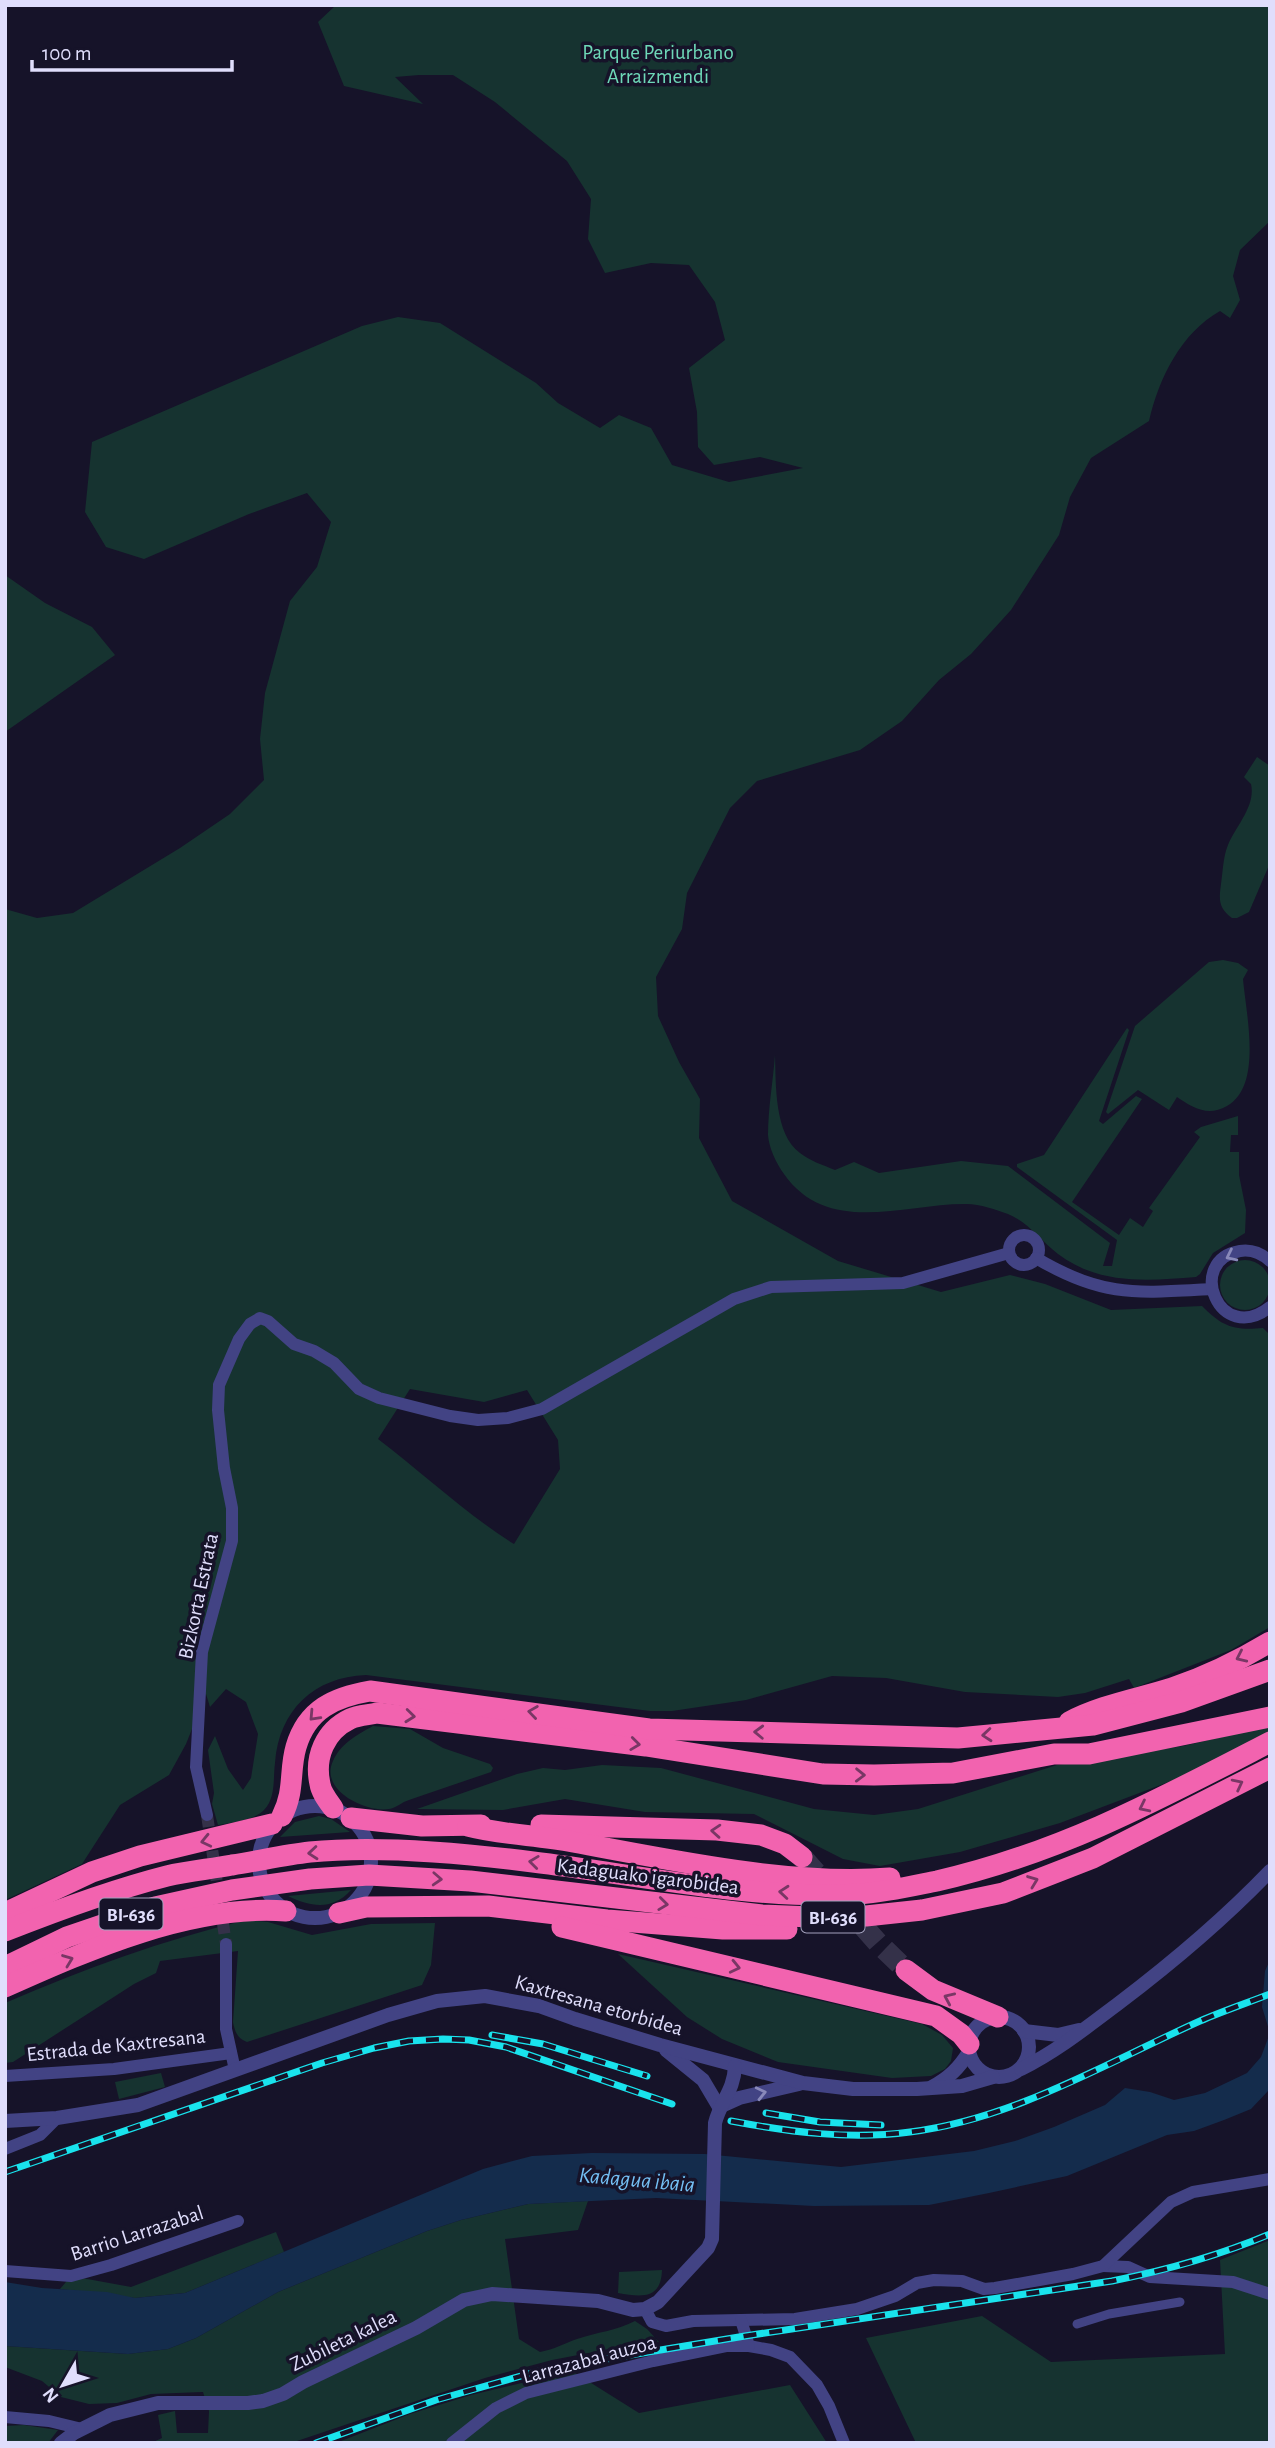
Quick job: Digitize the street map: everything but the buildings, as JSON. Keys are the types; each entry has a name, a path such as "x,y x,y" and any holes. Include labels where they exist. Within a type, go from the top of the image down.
{"highway":[{"path":"1055,1729 1088,1712 1174,1687 1252,1653 1270,1642"},
{"path":"5,1913 92,1872 140,1856 273,1825 289,1802 296,1747 305,1726 321,1708 341,1696 370,1690 649,1729 958,1738 1093,1725 1181,1702 1270,1670"},
{"path":"802,1857 785,1844 761,1835 717,1830 494,1824 422,1826 348,1818 320,1786 318,1762 323,1744 334,1730 351,1718 377,1713 646,1746 823,1774 953,1773 1054,1754 1095,1739 1212,1706 1270,1685"},
{"path":"1054,1754 1089,1754 1270,1717"},
{"name":"Kadaguako igarobidea","path":"5,1931 61,1909 168,1876 311,1852 373,1850 445,1854 529,1861 684,1883 812,1895 862,1894 908,1887 1000,1865 1140,1809 1270,1742"},
{"name":"Kadaguako igarobidea","path":"5,1967 67,1937 155,1907 232,1890 310,1879 369,1875 470,1881 727,1911 812,1917 866,1916 922,1910 1003,1893 1093,1858 1270,1768"},
{"path":"468,1826 492,1832 799,1877 876,1879 955,1876"},
{"path":"339,1913 366,1907 488,1906 607,1920 723,1928 875,1928 971,1911 1003,1893"},
{"path":"429,1908 451,1915 552,1924 936,2016 961,2034 969,2048"},
{"path":"5,1987 128,1937 169,1925 242,1910 286,1911"},
{"path":"906,1970 933,1990 998,2017"}],"street":[{"path":"1027,1236 1037,1245 1036,1258 1028,1264 1018,1264 1009,1253 1009,1245 1014,1238 1027,1236"},
{"path":"1270,1261 1255,1251 1233,1252 1223,1258 1212,1278 1212,1289 1221,1308 1240,1317 1250,1317 1270,1308"},
{"name":"Bizkorta Estrata","path":"207,1815 196,1766 202,1652 232,1541 232,1508 224,1468 218,1410 219,1385 239,1339 250,1324 260,1318 268,1321 294,1344 314,1351 334,1363 359,1389 379,1398 450,1416 478,1420 508,1418 542,1409 734,1299 771,1287 903,1283 1009,1253"},
{"path":"1036,1258 1062,1274 1118,1291 1148,1293 1212,1289"},
{"path":"312,1805 348,1818 367,1841 371,1862 368,1882 361,1895 339,1913 326,1917 313,1918 286,1911 268,1894 259,1871 260,1846 273,1825 301,1807 312,1805"},
{"path":"969,2048 977,2068 993,2077 1012,2075 1045,2057 1181,1955 1233,1909 1270,1871"},
{"path":"226,1944 226,2029 231,2053 229,2073"},
{"name":"Kaxtresana etorbidea","path":"5,2121 57,2118 138,2105 388,2015 437,2001 463,1997 498,1997 539,2006 660,2045 803,2083 853,2089 917,2089 962,2086 993,2077"},
{"path":"931,2087 947,2079 960,2067 975,2029 989,2019 998,2017 1017,2023 1028,2040 1029,2050 1021,2069"},
{"path":"1024,2031 1058,2035 1090,2025"},
{"path":"660,2045 703,2080 719,2107"},
{"name":"Estrada de Kaxtresana","path":"5,2076 114,2069 231,2053"},
{"path":"735,2066 734,2083 719,2107 715,2123 712,2239 708,2248 658,2302 645,2309 652,2322 666,2326 693,2321 795,2319 857,2309 895,2296 917,2283 962,2281 984,2289 995,2288 1062,2277 1103,2266 1128,2267 1150,2277 1233,2282 1270,2294"},
{"path":"719,2107 739,2098 803,2083"},
{"path":"5,2149 40,2135 57,2118"},
{"path":"1103,2266 1171,2202 1193,2192 1270,2179"},
{"name":"Barrio Larrazabal","path":"5,2271 71,2276 238,2221"},
{"name":"Zubileta kalea","path":"61,2443 110,2415 158,2403 263,2401 283,2394 415,2328 464,2300 492,2294 598,2301 645,2309"},
{"path":"1077,2324 1109,2314 1180,2302"},
{"path":"741,2320 749,2346"},
{"name":"Larrazabal auzoa","path":"452,2443 496,2408 526,2393 726,2346 749,2346 790,2357 817,2385 844,2443"},
{"path":"5,2417 48,2421 82,2429"}],"green space":[{"name":"Parque Periurbano Arraizmendi","path":"336,5 1270,5 1270,221 1240,250 1233,276 1240,300 1230,318 1220,311 1194,331 1166,373 1149,421 1091,458 1070,497 1059,535 1011,610 971,654 939,680 902,721 860,750 757,781 730,808 687,893 682,929 656,977 658,1016 700,1099 699,1138 732,1201 838,1261 941,1292 1010,1275 1045,1284 1111,1310 1202,1306 1229,1326 1244,1329 1263,1328 1270,1335 1270,1627 1231,1650 1134,1688 1129,1679 1085,1693 1058,1697 965,1692 886,1678 832,1676 746,1700 672,1711 650,1711 366,1675 347,1677 315,1690 292,1712 278,1744 272,1794 264,1810 249,1819 218,1825 212,1804 214,1793 208,1750 215,1736 228,1769 243,1790 251,1778 258,1734 246,1702 226,1689 210,1707 206,1694 186,1744 169,1775 120,1805 82,1864 5,1900 5,909 37,918 73,913 230,814 264,780 260,739 265,693 290,601 317,567 331,522 307,493 249,514 144,559 106,547 85,512 92,442 362,326 398,317 440,323 536,383 558,403 600,428 619,415 651,428 672,465 729,482 803,468 760,457 714,465 698,447 697,412 689,368 725,340 715,302 689,265 651,263 605,273 588,239 591,199 567,161 495,102 453,75 395,77 423,104 344,86 318,22","holes":["410,1389 484,1402 527,1390 558,1440 560,1469 514,1544 462,1507 378,1439"]},
{"path":"5,575 45,603 92,627 115,655 5,732"},
{"path":"1257,757 1270,766 1270,863 1249,912 1232,918 1224,911 1220,899 1224,859 1228,845 1251,800 1251,784 1244,777"},
{"path":"1223,960 1238,963 1248,970 1243,979 1249,1029 1249,1066 1238,1096 1227,1106 1213,1111 1195,1108 1177,1097 1169,1110 1138,1090 1108,1114 1106,1112 1135,1026 1209,962"},
{"path":"1127,1028 1129,1030 1099,1121 1103,1124 1136,1096 1142,1099 1072,1202 1119,1235 1130,1218 1143,1227 1153,1211 1149,1208 1200,1137 1194,1132 1201,1127 1238,1116 1238,1135 1231,1135 1230,1152 1239,1152 1239,1175 1246,1210 1245,1233 1213,1253 1196,1277 1124,1279 1090,1271 1058,1254 1015,1218 977,1205 943,1205 869,1212 845,1211 822,1205 802,1193 784,1174 771,1150 768,1125 775,1055 776,1094 781,1121 792,1145 804,1156 835,1170 854,1162 879,1173 961,1161 1008,1166 1110,1243 1103,1266 1112,1266 1117,1240 1017,1167 1017,1164 1044,1155"},
{"path":"1235,1261 1255,1261 1269,1275 1269,1295 1255,1309 1235,1309 1221,1295 1221,1275"},
{"path":"373,1726 410,1729 443,1748 490,1764 493,1768 491,1772 392,1808 379,1809 357,1803 339,1790 330,1772 340,1749"},
{"path":"1270,1726 1270,1732 1179,1778 1060,1823 960,1852 880,1866 843,1859 754,1814 645,1812 565,1799 503,1810 417,1809 517,1774 543,1768 565,1770 602,1765 661,1768 814,1809 874,1815 918,1809 1057,1765 1183,1746"},
{"path":"319,1816 331,1819 350,1832 280,1837 295,1822"},
{"path":"351,1890 336,1901 321,1905 305,1903 288,1896"},
{"path":"246,1920 268,1922 312,1935 371,1924 435,1923 431,1965 422,1985 247,2042 237,2034 233,2022 238,1951 160,1961 156,1973 134,1984 13,2062 5,2063 5,2003 124,1956"},
{"path":"618,1954 922,2024 942,2035 953,2048 951,2061 945,2069 931,2076 892,2078 778,2062 722,2039 687,2017"},
{"path":"161,2073 165,2087 119,2099 115,2082"},
{"path":"588,2201 578,2230 505,2239 519,2339 540,2352 635,2321 659,2342 552,2360 485,2378 291,2443 151,2443 162,2438 158,2415 175,2411 177,2433 208,2433 209,2411 203,2392 151,2394 117,2403 89,2404 61,2397 42,2381 5,2367 5,2346 128,2354 168,2349 196,2338 278,2292 427,2231 528,2204"},
{"path":"276,2232 284,2252 185,2293 135,2298 60,2289 71,2276 131,2287"},
{"path":"1270,2240 1270,2443 916,2443 866,2338 982,2316 1051,2362 1225,2354 1220,2260"},
{"path":"662,2270 661,2280 654,2292 642,2295 618,2293 619,2272"},
{"path":"572,2371 639,2413 790,2385 827,2443 336,2443 410,2414 471,2395"},
{"path":"24,2425 58,2430 48,2443 5,2443 5,2426"}],"water":[{"path":"1270,1960 1270,2033 1262,2007 1265,1971"},
{"name":"Kadagua ibaia","path":"1270,2033 1270,2088 1251,2109 1194,2131 1167,2135 1067,2176 929,2205 814,2206 656,2198 528,2204 427,2231 278,2292 196,2338 168,2349 128,2354 5,2346 5,2282 42,2288 107,2292 135,2298 185,2293 483,2169 532,2156 592,2153 705,2154 841,2167 974,2151 1015,2141 1054,2127 1105,2105 1125,2088 1174,2100 1205,2093 1247,2073 1261,2057"}],"tunnel":[{"path":"207,1815 226,1944"},
{"path":"802,1857 878,1943 906,1970"}],"railway":[{"path":"731,2121 842,2135 910,2132 948,2125 1023,2102 1200,2021 1270,1994"},
{"path":"492,2035 543,2044 647,2076"},
{"path":"5,2172 322,2063 409,2041 469,2040 506,2047 672,2104"},
{"path":"766,2113 820,2122 881,2125"},
{"path":"316,2443 436,2400 546,2369 1112,2281 1192,2262 1270,2234"}]}
